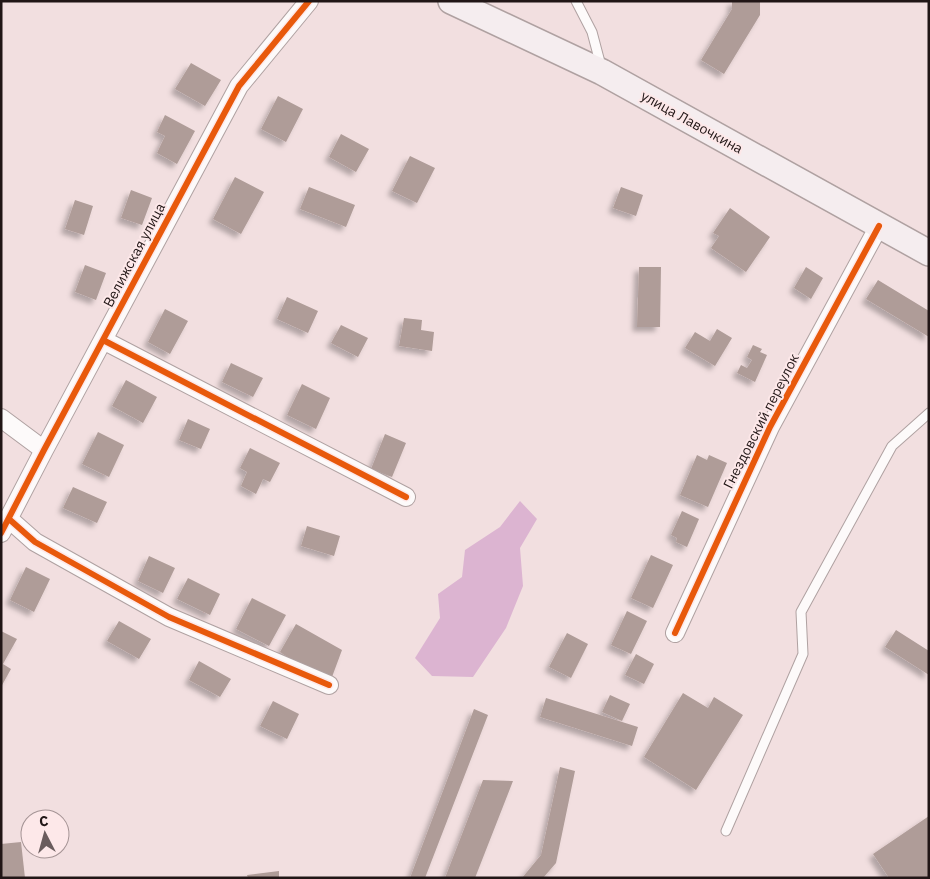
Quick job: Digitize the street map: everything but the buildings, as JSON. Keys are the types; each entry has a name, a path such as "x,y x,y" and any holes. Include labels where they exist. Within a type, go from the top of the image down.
{"main road":[{"name":"улица Лавочкина","path":"451,1 602,72 929,253"}],"street":[{"name":"Велижская улица","path":"5,526 239,86 309,1"},
{"name":"Гнездовский переулок","path":"675,633 770,427 880,226"},
{"path":"103,340 406,497"},
{"path":"1,418 44,450"},
{"path":"5,526 169,617 330,685"}],"lane":[{"path":"576,1 592,32 602,72"},
{"path":"726,831 803,654 801,612 892,446 929,413"}],"shaded area":[{"path":"520,501 537,519 520,548 523,586 506,628 473,677 432,676 415,658 440,618 438,594 462,577 465,550 500,527"}],"cycle path":[{"path":"1,533 239,86 309,1"},
{"path":"675,633 770,427 879,226"},
{"path":"103,340 406,497"},
{"path":"9,519 35,542 169,617 329,685"}]}
